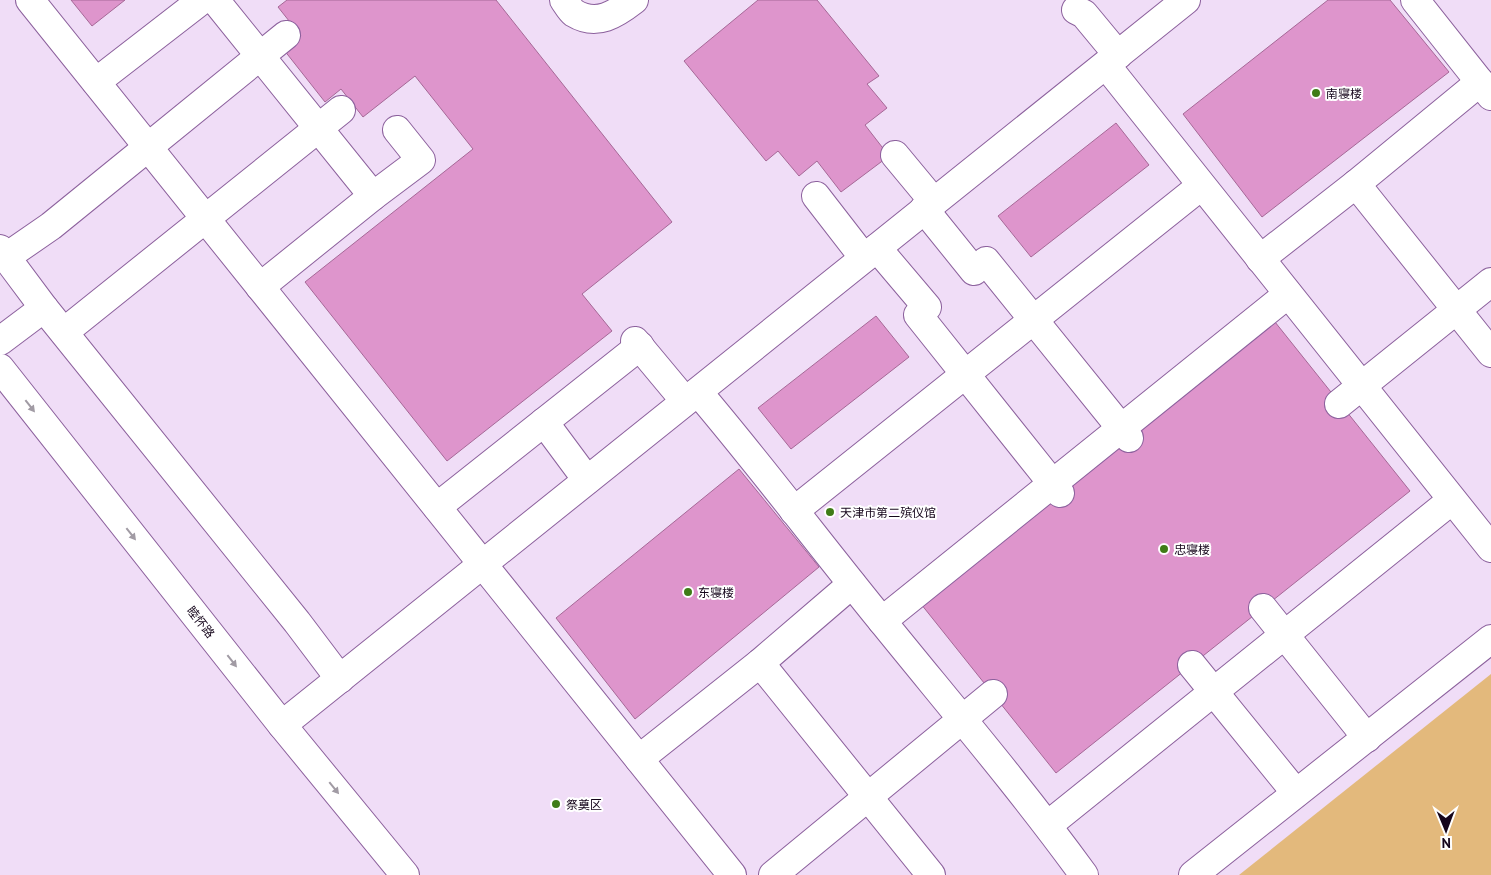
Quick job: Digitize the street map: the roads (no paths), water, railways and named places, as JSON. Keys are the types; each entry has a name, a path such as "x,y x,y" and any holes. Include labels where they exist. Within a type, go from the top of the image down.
{"street":[{"path":"30,0 639,759 729,874"},
{"path":"96,82 202,0"},
{"path":"215,0 373,196"},
{"path":"564,0 574,12 589,18 604,18 617,14 634,0"},
{"path":"282,725 1186,0"},
{"path":"1260,259 1356,184 1485,89 1415,0"},
{"path":"1087,8 1112,60 1201,186 1491,548"},
{"path":"286,35 51,226 3,253 44,308 297,622 340,679"},
{"path":"64,332 340,110"},
{"path":"260,287 421,160 398,130"},
{"path":"895,155 929,206 980,266 1033,320 1125,433"},
{"path":"1356,184 1491,353"},
{"path":"794,511 1201,186"},
{"path":"816,196 871,253 922,311 965,374 1056,488"},
{"path":"1339,404 1491,282"},
{"path":"882,621 1125,433 1288,294"},
{"path":"0,341 44,308"},
{"path":"437,507 544,422 637,343 748,450 852,584 963,718 1048,825 1084,875"},
{"name":"睦怀路","path":"0,368 282,725 404,875"},
{"path":"544,422 587,480"},
{"path":"1048,825 1452,500"},
{"path":"639,759 760,663 852,584"},
{"path":"1263,608 1367,738"},
{"path":"1194,875 1491,639"},
{"path":"760,663 931,875"},
{"path":"1192,664 1296,793"},
{"path":"773,875 993,694"}],"place":[{"name":"南寝楼","path":"1316,93"},
{"name":"天津市第二殡仪馆","path":"830,512"},
{"name":"忠寝楼","path":"1164,549"},
{"name":"东寝楼","path":"688,592"},
{"name":"祭奠区","path":"556,804"}]}
